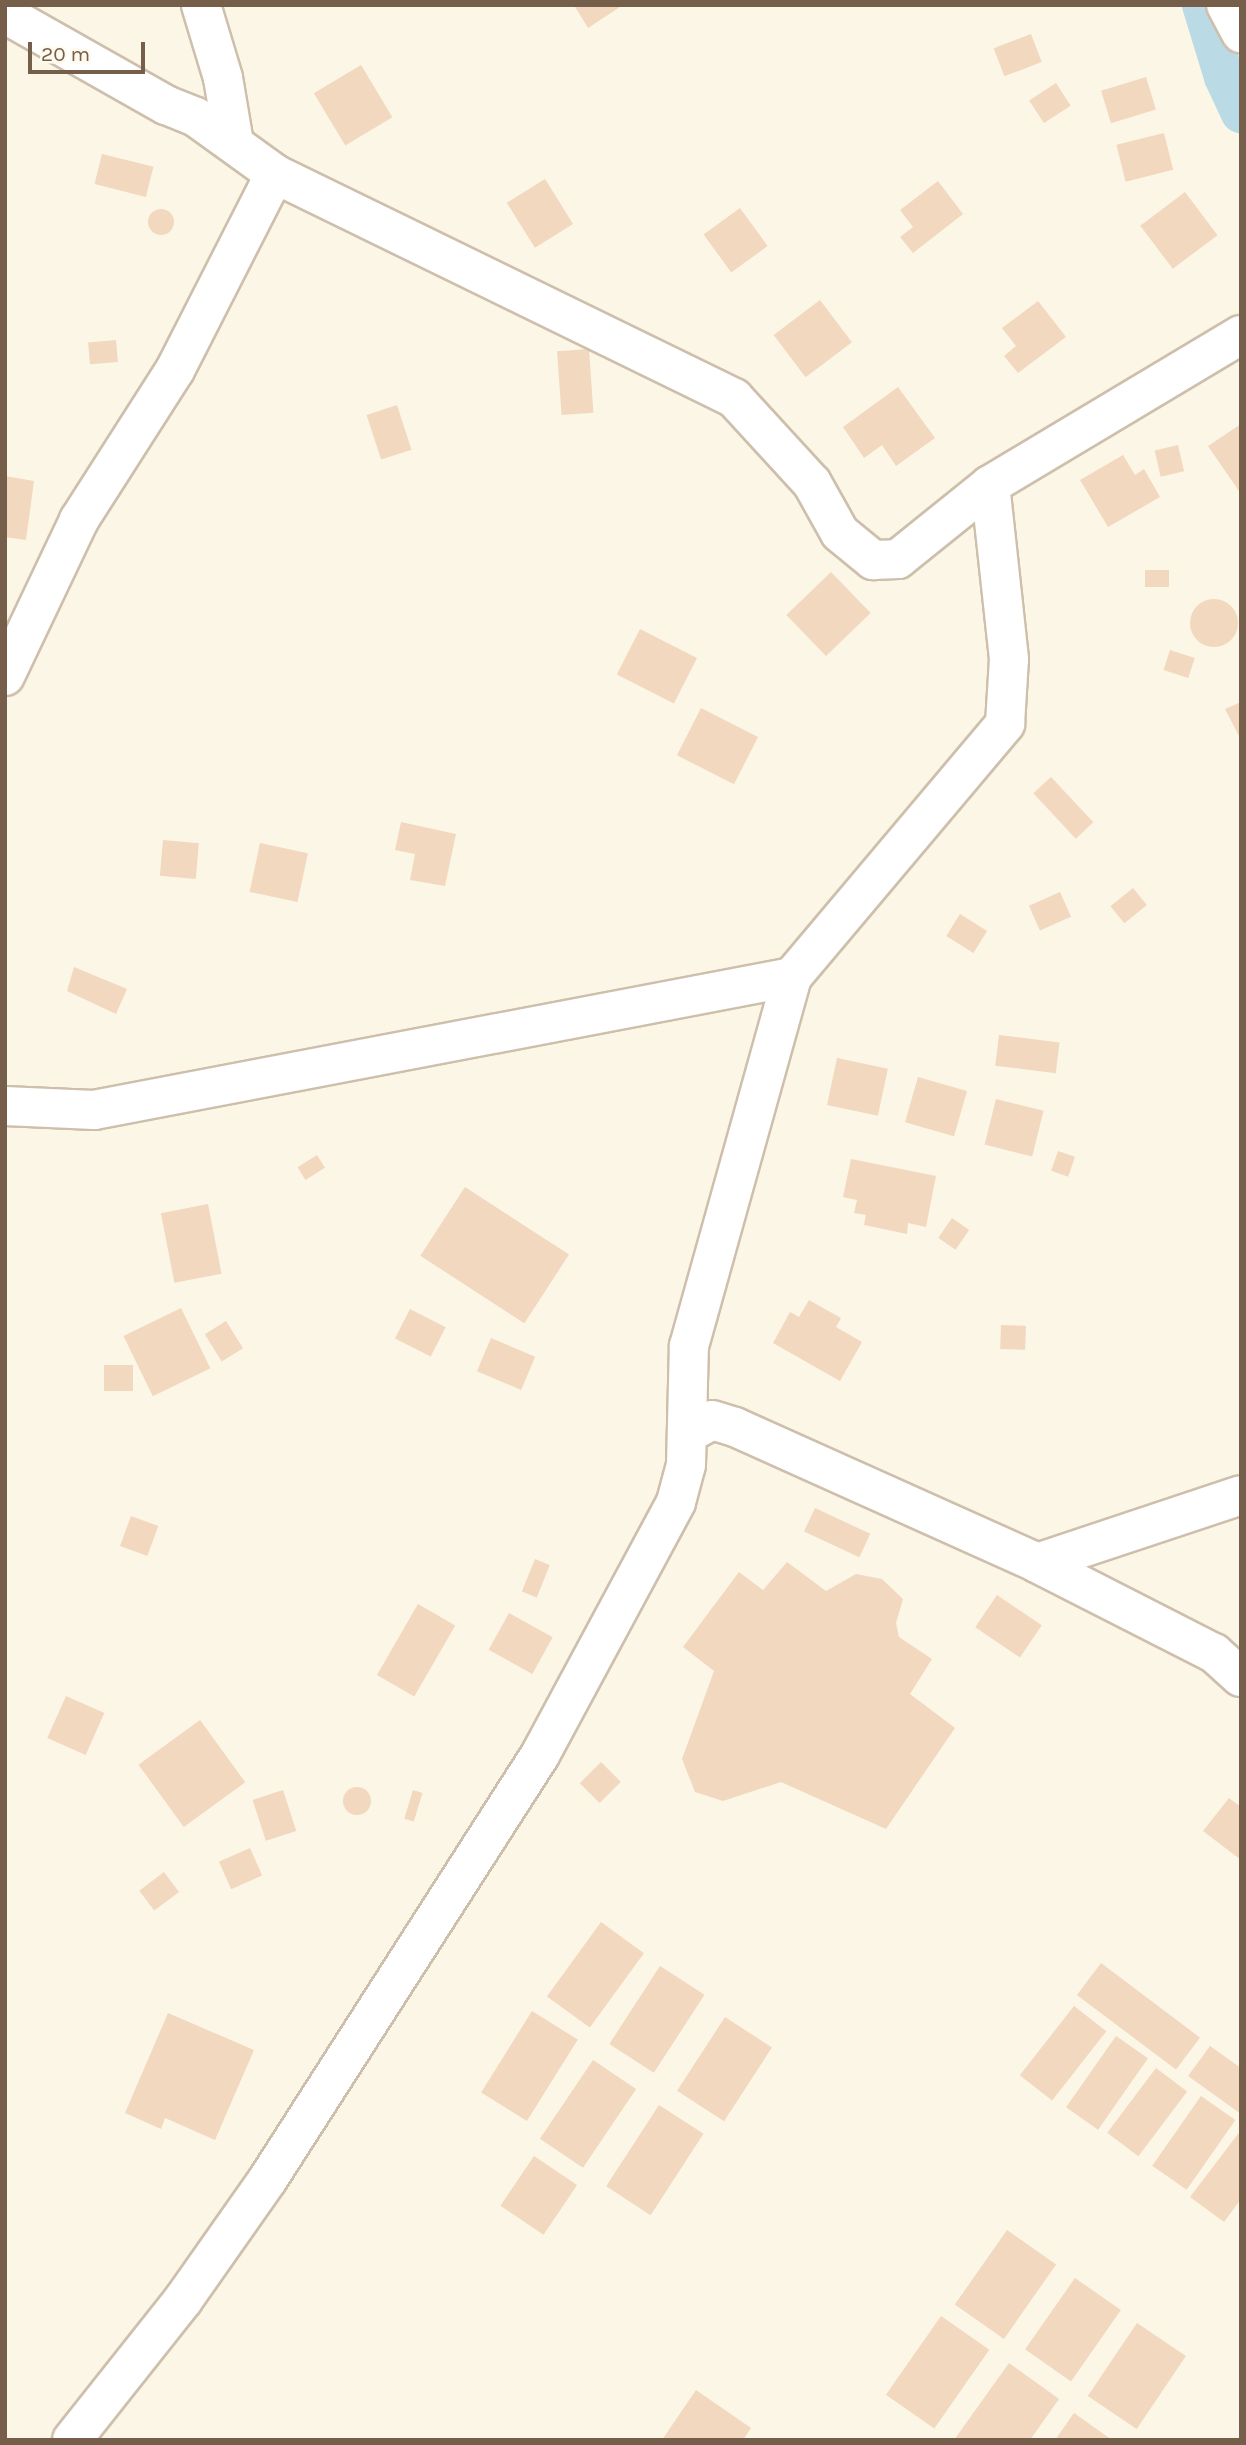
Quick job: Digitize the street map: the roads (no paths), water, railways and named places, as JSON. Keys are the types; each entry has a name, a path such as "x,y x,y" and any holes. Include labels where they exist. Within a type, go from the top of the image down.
{"street":[{"path":"201,5 223,78 234,143"},
{"path":"1226,5 1241,33"},
{"path":"5,14 166,105 197,117 275,174 734,398 812,483 840,533 873,559 898,559 990,485 1241,335"},
{"path":"5,676 79,520 175,370 275,174"},
{"path":"72,2440 183,2300 268,2179 540,1755 676,1502 689,1433 690,1346 792,977 1005,724 1009,659 990,485"},
{"path":"5,1106 94,1110 792,977"},
{"path":"689,1433 712,1420 735,1427 1037,1563 1214,1653 1241,1677"},
{"path":"1037,1563 1241,1495"}],"waterway":[{"path":"1202,5 1224,77 1241,113"}]}
